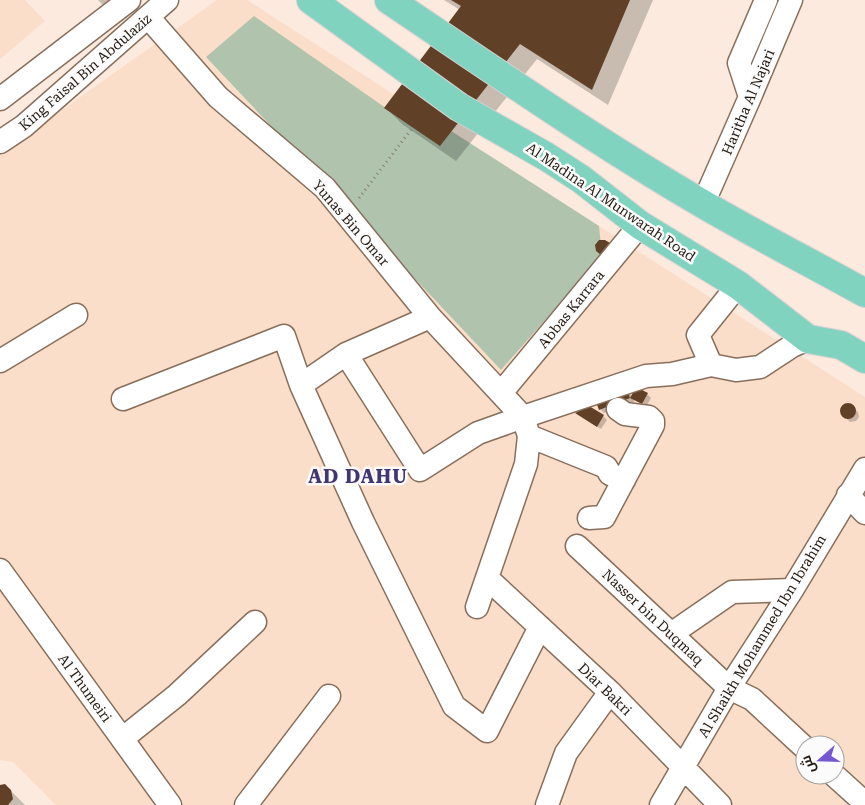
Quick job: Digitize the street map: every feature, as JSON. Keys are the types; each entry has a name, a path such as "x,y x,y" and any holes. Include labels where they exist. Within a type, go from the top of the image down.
{"main road":[{"name":"Al Madina Al Munwarah Road","path":"311,0 459,106 547,156 581,179 640,225 738,285 808,339 853,346 865,359"},
{"path":"389,0 569,121 703,204 865,293"}],"street":[{"name":"King Faisal Bin Abdulaziz","path":"0,99 129,0"},
{"name":"King Faisal Bin Abdulaziz","path":"0,142 24,126 167,0"},
{"path":"750,97 739,63 766,0"},
{"name":"Haritha Al Najari","path":"703,204 791,0"},
{"name":"Yunas Bin Omar","path":"148,18 218,97 325,188 430,317 501,393 526,426"},
{"name":"Abbas Karrara","path":"501,393 640,225"},
{"path":"712,365 698,335 738,285"},
{"path":"0,360 76,315"},
{"path":"300,385 346,354 430,317"},
{"path":"123,400 284,336 300,385 363,522 454,706 487,731 540,627"},
{"path":"346,354 420,470 478,433 526,426 646,376 672,374 712,365 736,370 760,367 792,346 808,339"},
{"path":"589,518 604,517 653,425 653,421 649,418 625,414 618,409"},
{"path":"526,426 606,467 610,474 624,480"},
{"path":"477,607 526,464 526,426"},
{"name":"Al Shaikh Mohammed Ibn Ibrahim","path":"661,805 729,688 792,590 865,469"},
{"path":"848,495 865,513"},
{"name":"Nasser bin Duqmaq","path":"577,546 729,688 752,700 795,739"},
{"name":"Al Thumeiri","path":"0,570 170,805"},
{"name":"Diar Bakri","path":"487,578 610,692 720,805"},
{"path":"671,634 732,592 792,590"},
{"path":"122,740 177,695 255,622"},
{"path":"547,805 566,753 610,692"},
{"path":"246,805 328,696"},
{"path":"845,785 865,803"}],"path":[{"path":"346,215 413,127"}],"shaded area":[{"path":"0,0 25,0 45,21 0,59"},
{"path":"217,0 247,0 865,397 865,805 56,805 13,762 0,760 0,154"}],"green space":[{"path":"254,16 413,127 451,131 599,226 602,256 501,370 206,57"}],"building":[{"path":"451,0 630,0 592,90 520,44 440,146 384,108 461,6"},
{"path":"599,240 605,240 610,243 611,249 601,255 596,251 595,245"},
{"path":"626,387 630,398 599,410 595,399"},
{"path":"636,387 648,393 642,404 630,398"},
{"path":"848,403 856,411 848,419 840,411"},
{"path":"589,406 604,415 597,427 575,413"},
{"path":"5,784 11,790 13,799 8,805 0,805 0,785"}],"district":[{"name":"AD DAHU","path":"358,476"}]}
